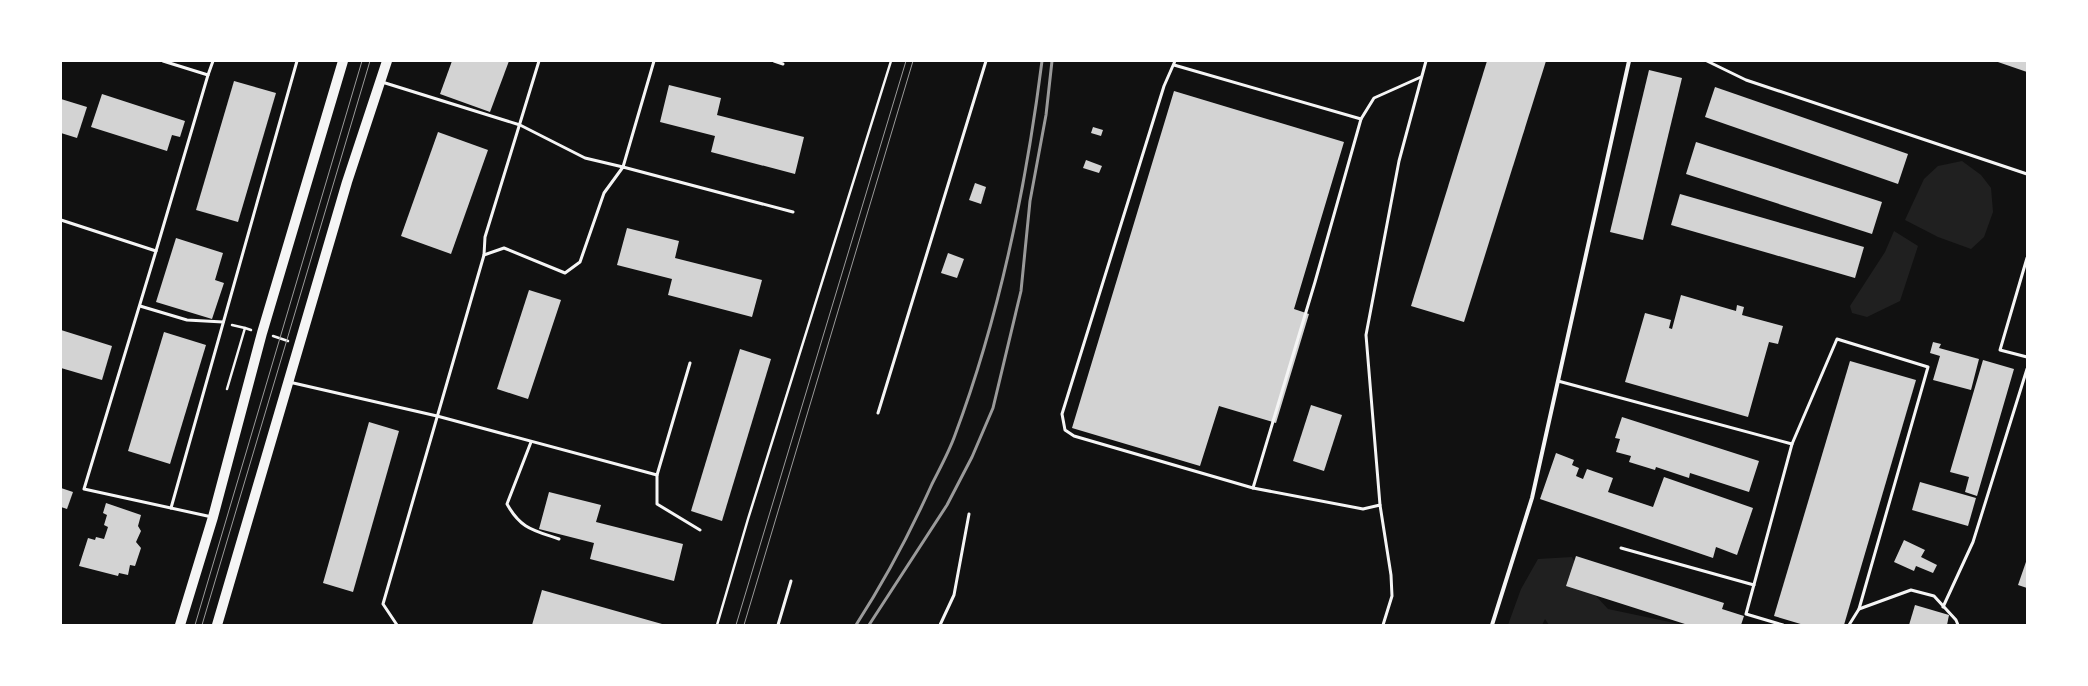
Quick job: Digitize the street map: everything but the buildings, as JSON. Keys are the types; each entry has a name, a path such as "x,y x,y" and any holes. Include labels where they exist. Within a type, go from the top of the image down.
{"main road":[{"path":"180,625 213,517 262,333 343,61"},
{"path":"217,625 347,182 387,61"}],"street":[{"path":"1492,625 1532,498 1629,61"}],"lane":[{"path":"163,61 208,75"},
{"path":"212,61 140,306 84,489 213,517"},
{"path":"171,508 297,61"},
{"path":"397,625 383,604 484,255 485,237 539,61"},
{"path":"484,255 504,248 566,273 580,262 604,193 622,167 654,61"},
{"path":"774,61 783,64"},
{"path":"878,413 986,61"},
{"path":"1383,625 1392,596 1392,589 1380,505 1366,335 1399,161 1426,61"},
{"path":"1707,61 1746,80 2027,174"},
{"path":"1361,119 1174,63 1162,93 1062,414 1065,430 1074,436 1253,488 1363,509 1380,505"},
{"path":"1253,488 1315,282 1361,119 1374,98 1421,77"},
{"path":"380,81 520,125 585,158 793,212"},
{"path":"61,220 156,251"},
{"path":"2027,258 2000,350 2027,357"},
{"path":"140,306 187,320 223,322"},
{"path":"1783,625 1746,614 1792,444 1837,339 1928,367 1859,609 1849,625"},
{"path":"690,363 657,475 657,504 700,530"},
{"path":"1943,607 1973,542 2027,369"},
{"path":"1558,381 1792,444"},
{"path":"288,382 437,416 657,475"},
{"path":"531,442 507,504 515,518 530,529 559,539"},
{"path":"940,625 954,594 969,514"},
{"path":"1620,548 1754,585"},
{"path":"778,625 791,581"},
{"path":"1859,609 1911,590 1934,596 1956,620 1958,625"}],"path":[{"path":"717,625 750,511 891,61"},
{"path":"223,322 245,328"}],"shaded area":[{"path":"1962,161 1981,175 1991,188 1993,212 1984,237 1971,249 1938,237 1905,220 1924,179 1938,166"},
{"path":"1894,231 1918,246 1900,301 1867,317 1852,313 1850,306 1885,252"},
{"path":"1572,557 1585,584 1608,609 1684,625 1549,625 1545,619 1542,625 1508,625 1521,589 1538,559"}],"tram line":[{"path":"195,625 362,61"},
{"path":"202,625 370,61"},
{"path":"736,625 906,61"},
{"path":"744,625 913,61"}],"railway":[{"path":"856,625 887,574 915,520 950,448 971,390 998,297 1009,250 1028,156 1042,61"},
{"path":"869,625 947,505 972,457 993,408 1021,291 1030,201 1046,115 1052,61"}]}
